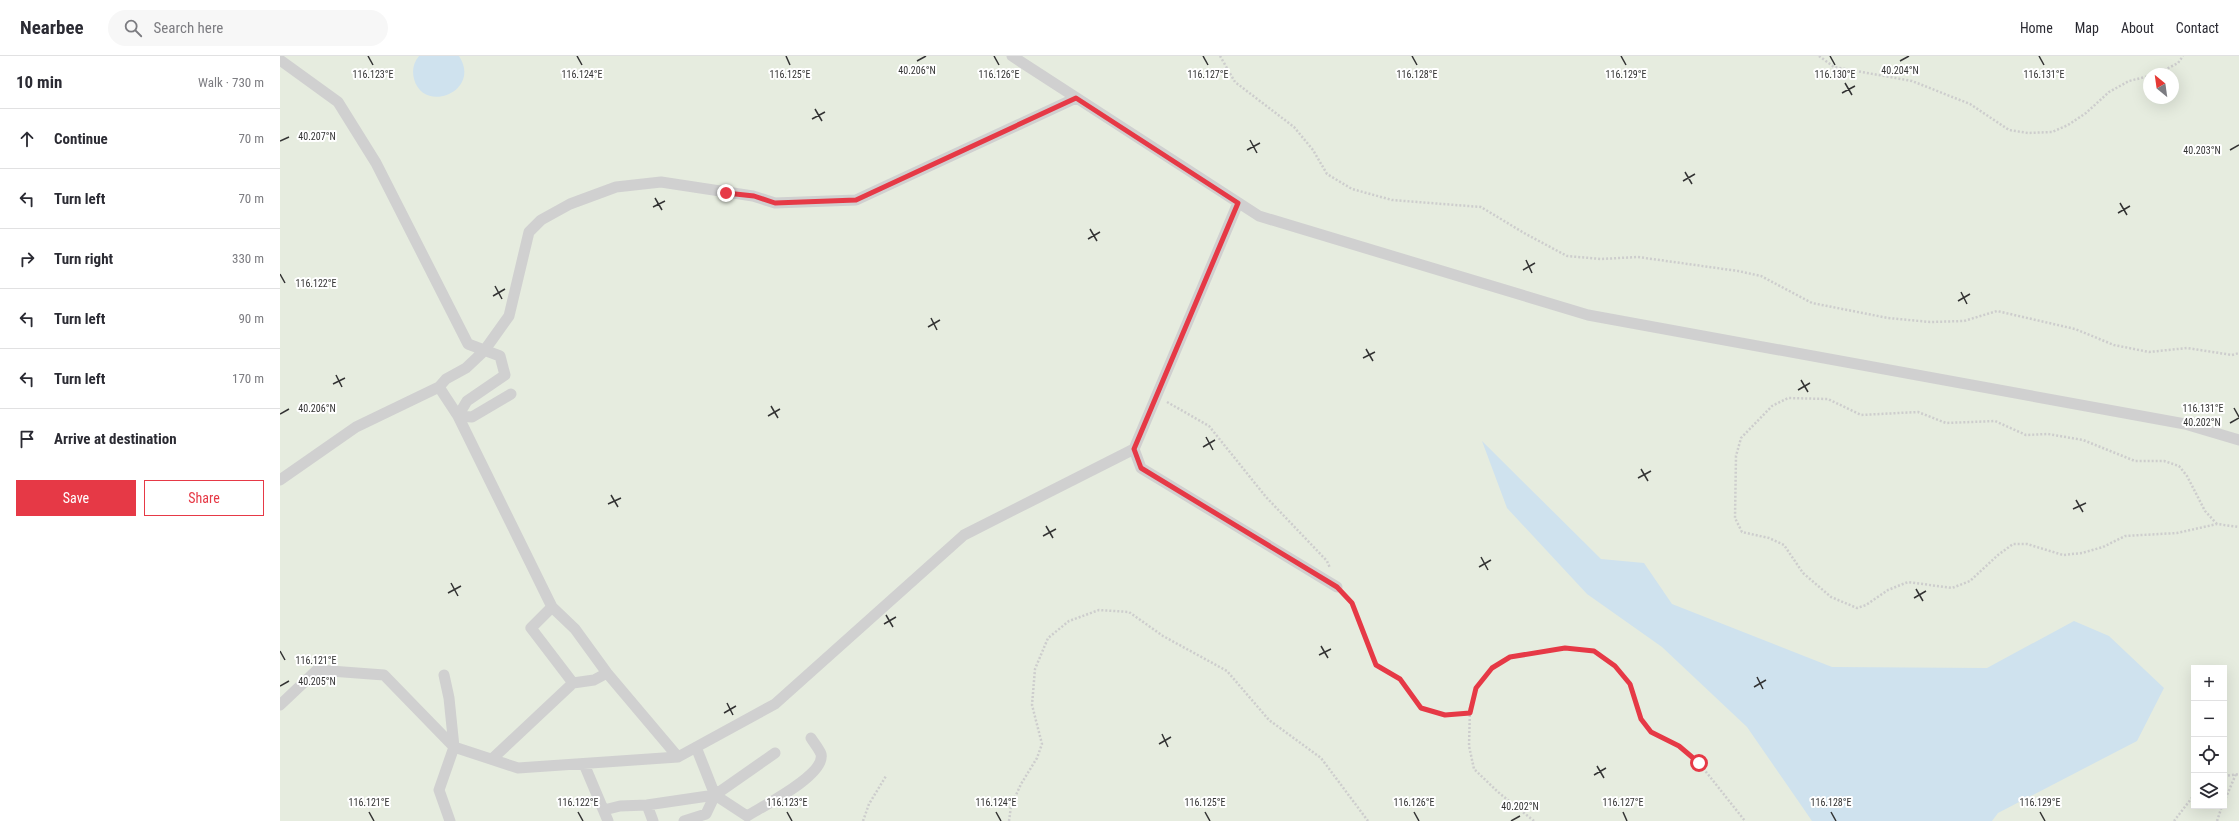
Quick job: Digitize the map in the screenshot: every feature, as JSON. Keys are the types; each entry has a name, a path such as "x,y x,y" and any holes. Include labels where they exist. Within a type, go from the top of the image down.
{"street":[{"path":"1012,56 1259,216 1588,315 2185,424 2239,440"},
{"path":"280,60 338,102 376,163 468,344 500,356 505,375 467,401 458,416"},
{"path":"280,480 356,427 439,387 446,379 466,368 484,351 509,316 529,232 541,220 570,204 616,187 661,182 754,196 775,203 856,200 1076,98"},
{"path":"280,705 317,670 384,675 454,747 518,768 678,757 775,704 964,535 1134,449 1238,203"},
{"path":"439,387 458,416 552,607 575,629 606,673 678,757"},
{"path":"458,416 472,417 510,394"},
{"path":"1134,449 1141,468 1337,587"},
{"path":"552,607 531,628 573,683"},
{"path":"492,759 573,683 594,680 606,673"},
{"path":"444,675 449,698 454,747 439,790 450,821"},
{"path":"696,747 715,795 747,816 810,777 819,766 821,755 811,738"},
{"path":"584,764 606,816 620,806 647,805 715,795 775,753"},
{"path":"684,821 706,814 715,795"},
{"path":"647,805 653,821"}],"path":[{"path":"1220,56 1235,82 1294,127 1313,150 1326,174 1352,189 1392,200 1481,207 1524,234 1567,256 1601,259 1638,257 1738,271 1760,276 1812,303 1888,318 1930,322 1964,321 1997,311 2062,325 2114,345 2149,352 2187,348 2232,355 2239,353"},
{"path":"1819,56 1834,67 1912,81 1970,104 2009,130 2028,133 2052,132 2068,125 2122,84 2143,77"},
{"path":"2168,68 2178,63 2183,56"},
{"path":"1156,396 1209,426 1266,497 1327,561 1337,587 1352,603 1376,665 1400,679 1421,708 1445,715 1470,713"},
{"path":"2217,524 2206,511 2187,476 2179,466 2164,461 2135,461 2083,440 2066,436 2026,435 1995,421 1946,423 1918,412 1861,415 1828,399 1788,398 1772,406 1741,438 1736,456 1735,518 1742,532 1769,538 1784,545 1803,573 1831,597 1857,608 1866,605 1888,590 1908,582 1952,588 1970,581 1998,555 2013,544 2027,544 2063,555 2082,553 2103,547 2125,536 2177,533 2217,524 2239,527"},
{"path":"1009,821 1011,806 1021,784 1037,758 1042,744 1032,705 1035,669 1048,638 1069,620 1099,610 1129,612 1163,636 1227,671 1269,720 1321,758 1368,821"},
{"path":"1534,821 1498,792 1474,769 1469,746 1470,713 1476,688 1492,668 1510,657 1565,648 1594,651 1615,666 1630,684 1641,719 1651,732 1679,746 1699,763 1745,821"},
{"path":"2227,776 2238,774"},
{"path":"2227,796 2238,774"},
{"path":"863,821 869,804 886,776"},
{"path":"2174,821 2191,799"},
{"path":"2217,821 2221,809"}],"shaded area":[{"path":"280,56 2239,56 2239,821 280,821"}],"water":[{"path":"419,56 459,56 464,69 463,79 458,88 449,94 439,97 428,96 420,90 414,79 413,73 414,64"},
{"path":"1482,441 1601,559 1644,563 1672,604 1832,667 1987,668 2074,621 2109,636 2164,688 2137,741 1998,813 1992,821 1812,821 1747,727 1662,647 1587,594 1507,508"}],"route":[{"path":"726,193 754,196 775,203 856,200 1076,98 1238,203 1134,449 1141,468 1337,587 1352,603 1376,665 1400,679 1421,708 1445,715 1470,713 1476,688 1492,668 1510,657 1565,648 1594,651 1615,666 1630,684 1641,719 1651,732 1679,746 1699,763"}]}
